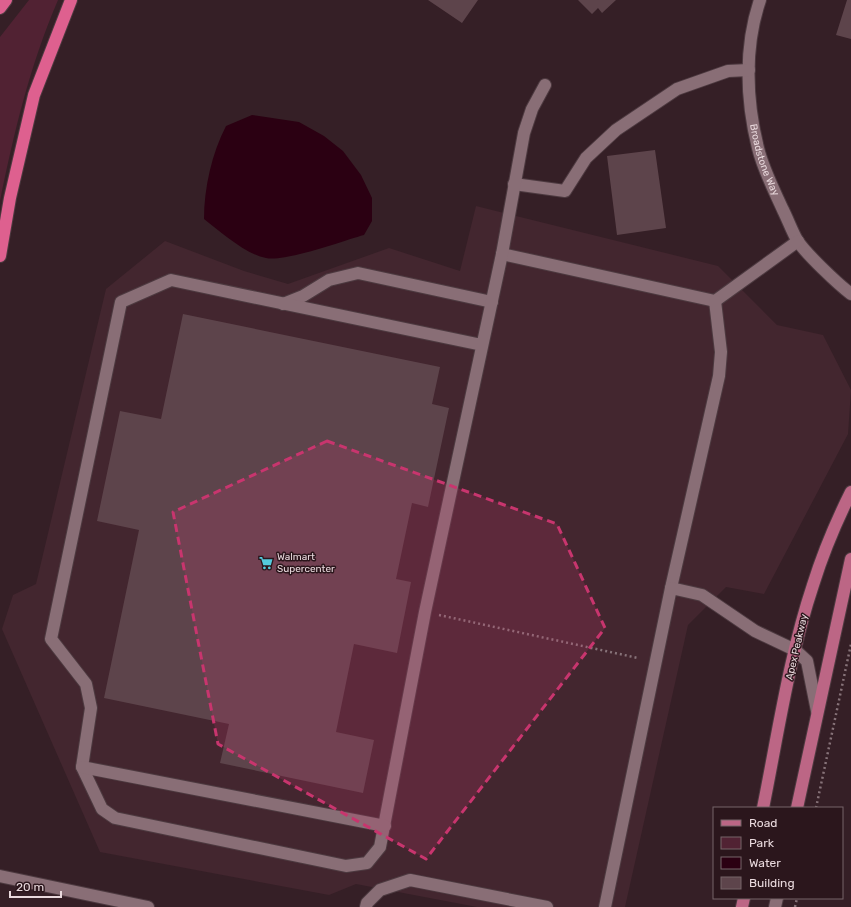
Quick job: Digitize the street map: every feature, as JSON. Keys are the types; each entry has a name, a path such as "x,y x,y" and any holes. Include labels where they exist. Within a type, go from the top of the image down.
{"highway":[{"path":"0,8 6,0"},
{"path":"0,256 10,198 34,95 71,0"}],"main road":[{"name":"Apex Peakway","path":"763,807 795,650 812,586 834,526 851,492"},
{"path":"796,807 851,559"}],"street":[{"name":"Broadstone Way","path":"760,0 751,34 749,70 750,107 758,148 772,185 798,242 840,285 851,294"},
{"path":"514,184 565,190 586,158 611,134 677,89 728,71 749,70"},
{"path":"482,346 171,280 121,302 51,639 86,684 91,708 82,767 102,809 115,818 346,866 367,863 380,847 440,536 492,302 524,134 532,109 545,85"},
{"path":"502,254 715,301 798,242"},
{"path":"283,304 303,296 329,280 358,273 492,302"},
{"path":"605,907 671,588 719,376 721,352 715,301"},
{"path":"671,588 702,595 754,631 795,650 807,661 817,711"},
{"path":"82,767 385,826"},
{"path":"0,876 148,907"},
{"path":"366,907 367,902 380,890 410,880 547,907"}],"path":[{"path":"436,614 638,658"},
{"path":"816,807 851,644"}],"highlighted area":[{"path":"327,441 557,524 605,628 426,859 218,744 173,512"}],"shaded area":[{"path":"476,206 718,266 777,325 823,335 851,390 848,434 764,594 726,587 688,625 625,907 477,907 356,884 329,895 100,852 2,629 13,595 36,584 106,289 165,241 244,271 288,284 389,248 460,271"}],"green space":[{"path":"29,0 58,0 31,74 11,150 0,201 0,37"}],"water":[{"path":"252,115 299,122 324,136 343,151 361,175 372,198 372,221 364,235 300,254 287,257 266,258 258,256 242,247 204,219 207,183 221,136 226,126"}],"building":[{"path":"428,0 478,0 462,23"},
{"path":"578,0 616,0 602,13 598,8 592,14"},
{"path":"847,0 851,0 851,39 836,35"},
{"path":"655,150 666,228 617,235 607,156"},
{"name":"Walmart Supercenter","path":"183,314 440,367 432,404 449,408 428,507 412,503 396,579 411,582 397,653 354,644 336,732 374,740 363,793 220,763 229,724 104,698 139,530 97,521 120,411 161,419"}],"place":[{"name":"Walmart Supercenter","path":"266,563"}]}
